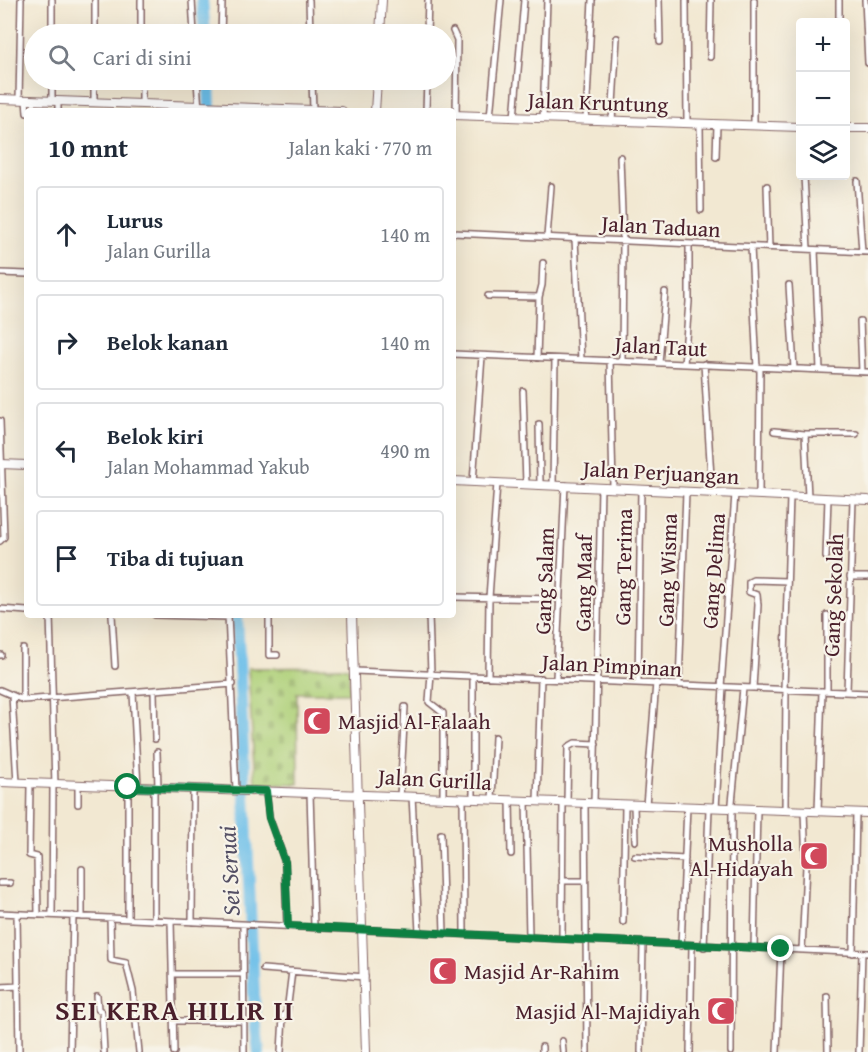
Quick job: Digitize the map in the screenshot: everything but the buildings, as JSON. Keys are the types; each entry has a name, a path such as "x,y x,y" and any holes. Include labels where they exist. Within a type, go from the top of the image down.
{"street":[{"path":"21,0 22,100 25,108"},
{"path":"52,0 52,24"},
{"path":"95,0 95,24"},
{"path":"141,0 141,24"},
{"path":"192,0 193,24"},
{"path":"309,0 310,24"},
{"path":"381,24 382,0"},
{"path":"427,24 428,0"},
{"path":"490,117 501,0"},
{"path":"513,118 524,0"},
{"path":"543,119 547,0"},
{"path":"586,120 592,0"},
{"path":"659,0 660,42"},
{"path":"686,0 687,123"},
{"path":"710,57 711,0"},
{"path":"754,0 754,125"},
{"path":"839,0 839,18"},
{"path":"865,0 868,63"},
{"path":"221,24 222,3"},
{"path":"455,108 458,40 456,36"},
{"path":"612,121 616,38"},
{"path":"53,90 57,108"},
{"path":"94,90 94,102"},
{"path":"142,90 142,104"},
{"path":"198,90 199,108"},
{"path":"312,90 313,108"},
{"path":"375,108 376,90"},
{"path":"426,108 427,90"},
{"path":"0,99 199,108 219,106 266,108"},
{"name":"Jalan Kruntung","path":"456,115 796,127"},
{"path":"700,124 700,210"},
{"path":"716,157 717,124"},
{"path":"850,128 868,128"},
{"path":"620,157 623,241 622,360"},
{"path":"804,180 808,249"},
{"path":"857,181 865,252"},
{"path":"547,237 551,186"},
{"path":"767,186 768,248"},
{"name":"Jalan Taduan","path":"456,233 865,252"},
{"path":"575,238 581,359"},
{"path":"684,364 689,302 689,244"},
{"path":"751,247 759,368 759,495"},
{"path":"815,250 820,370"},
{"path":"537,358 539,297 543,263"},
{"path":"0,273 24,274"},
{"path":"789,285 794,369"},
{"path":"660,363 665,292"},
{"path":"488,296 539,297"},
{"path":"860,321 865,372"},
{"name":"Jalan Taut","path":"456,354 865,372"},
{"path":"473,482 482,356"},
{"path":"553,485 555,359"},
{"path":"610,360 613,487"},
{"path":"704,364 712,493"},
{"path":"523,391 526,484"},
{"path":"0,421 4,538 0,541"},
{"path":"539,424 540,484"},
{"path":"774,431 805,434 856,434"},
{"path":"805,434 808,497"},
{"path":"1,464 24,465"},
{"name":"Jalan Perjuangan","path":"456,481 868,500"},
{"path":"488,676 489,598 497,483"},
{"name":"Gang Salam","path":"556,678 565,485"},
{"name":"Gang Maaf","path":"594,802 601,487"},
{"name":"Gang Terima","path":"638,682 641,489"},
{"name":"Gang Wisma","path":"679,684 686,492"},
{"name":"Gang Delima","path":"704,947 735,494"},
{"path":"785,810 785,689 790,496"},
{"path":"826,557 828,498"},
{"name":"Gang Sekolah","path":"847,692 853,499"},
{"path":"850,577 868,577"},
{"path":"753,688 758,605 757,595 749,592 749,582 753,580 788,582"},
{"path":"456,597 560,599"},
{"path":"0,609 24,610"},
{"path":"818,811 827,615"},
{"path":"50,618 54,785 52,915"},
{"path":"112,618 115,666"},
{"path":"228,618 238,790"},
{"path":"269,618 269,655 277,655"},
{"path":"352,618 364,930 366,1052"},
{"path":"429,618 431,673 429,702 443,713 443,798"},
{"path":"23,649 23,700"},
{"name":"Jalan Pimpinan","path":"355,671 868,693"},
{"path":"473,675 473,799"},
{"path":"537,801 541,678"},
{"path":"646,806 656,683"},
{"path":"0,690 23,700 233,684"},
{"path":"731,1052 732,808 743,688"},
{"path":"154,691 155,739"},
{"path":"133,693 138,787"},
{"path":"12,696 17,783"},
{"path":"400,796 405,707"},
{"path":"492,800 495,738"},
{"path":"562,938 568,747 575,743 596,744"},
{"path":"154,920 157,752"},
{"name":"Jalan Gurilla","path":"0,783 358,793 868,813"},
{"path":"30,784 29,855 37,857 38,915"},
{"path":"78,785 78,804"},
{"path":"128,787 128,919"},
{"path":"192,922 193,789"},
{"path":"262,791 285,862 288,926"},
{"path":"310,793 314,927"},
{"path":"412,796 419,932"},
{"path":"463,798 464,933"},
{"path":"510,800 511,854"},
{"path":"526,801 530,936"},
{"path":"585,802 587,1052"},
{"path":"622,922 625,805"},
{"path":"634,805 635,841"},
{"path":"681,946 687,807"},
{"path":"754,949 757,809"},
{"path":"802,950 806,866 804,811"},
{"path":"853,953 856,813"},
{"path":"441,834 444,933"},
{"path":"635,856 685,859"},
{"path":"82,868 82,917"},
{"path":"562,881 585,881"},
{"path":"0,883 10,883"},
{"path":"0,913 865,953 859,1052"},
{"path":"17,914 18,1052"},
{"path":"69,1052 73,916"},
{"path":"110,918 111,960 126,963 133,991 139,1052"},
{"path":"171,921 174,1052"},
{"path":"244,1052 242,974 246,925"},
{"path":"641,1052 643,944"},
{"path":"690,1052 692,946"},
{"path":"777,1052 781,949"},
{"path":"263,969 365,977"},
{"path":"281,1052 283,1017 287,1012 292,971"},
{"path":"173,974 242,974"},
{"path":"0,987 19,986"},
{"path":"97,996 98,1009 102,1012 104,1052"},
{"path":"827,996 828,1052"},
{"path":"173,1021 244,1021"},
{"path":"562,1041 563,1052"}],"green space":[{"path":"349,667 349,693 297,693 298,784 255,783 248,668"}],"waterway":[{"name":"Sei Seruai","path":"202,0 204,24"},
{"name":"Sei Seruai","path":"209,90 210,108"},
{"name":"Sei Seruai","path":"237,618 255,1019 259,1052"}],"place":[{"name":"Masjid Al-Falaah","path":"317,721"},
{"name":"Musholla Al-Hidayah","path":"814,856"},
{"name":"Masjid Ar-Rahim","path":"443,971"},
{"name":"Masjid Al-Majidiyah","path":"721,1011"}],"district":[{"name":"SEI KERA HILIR II","path":"175,1009"}],"route":[{"path":"128,787 266,791 270,823 285,862 288,926 781,949"}]}
